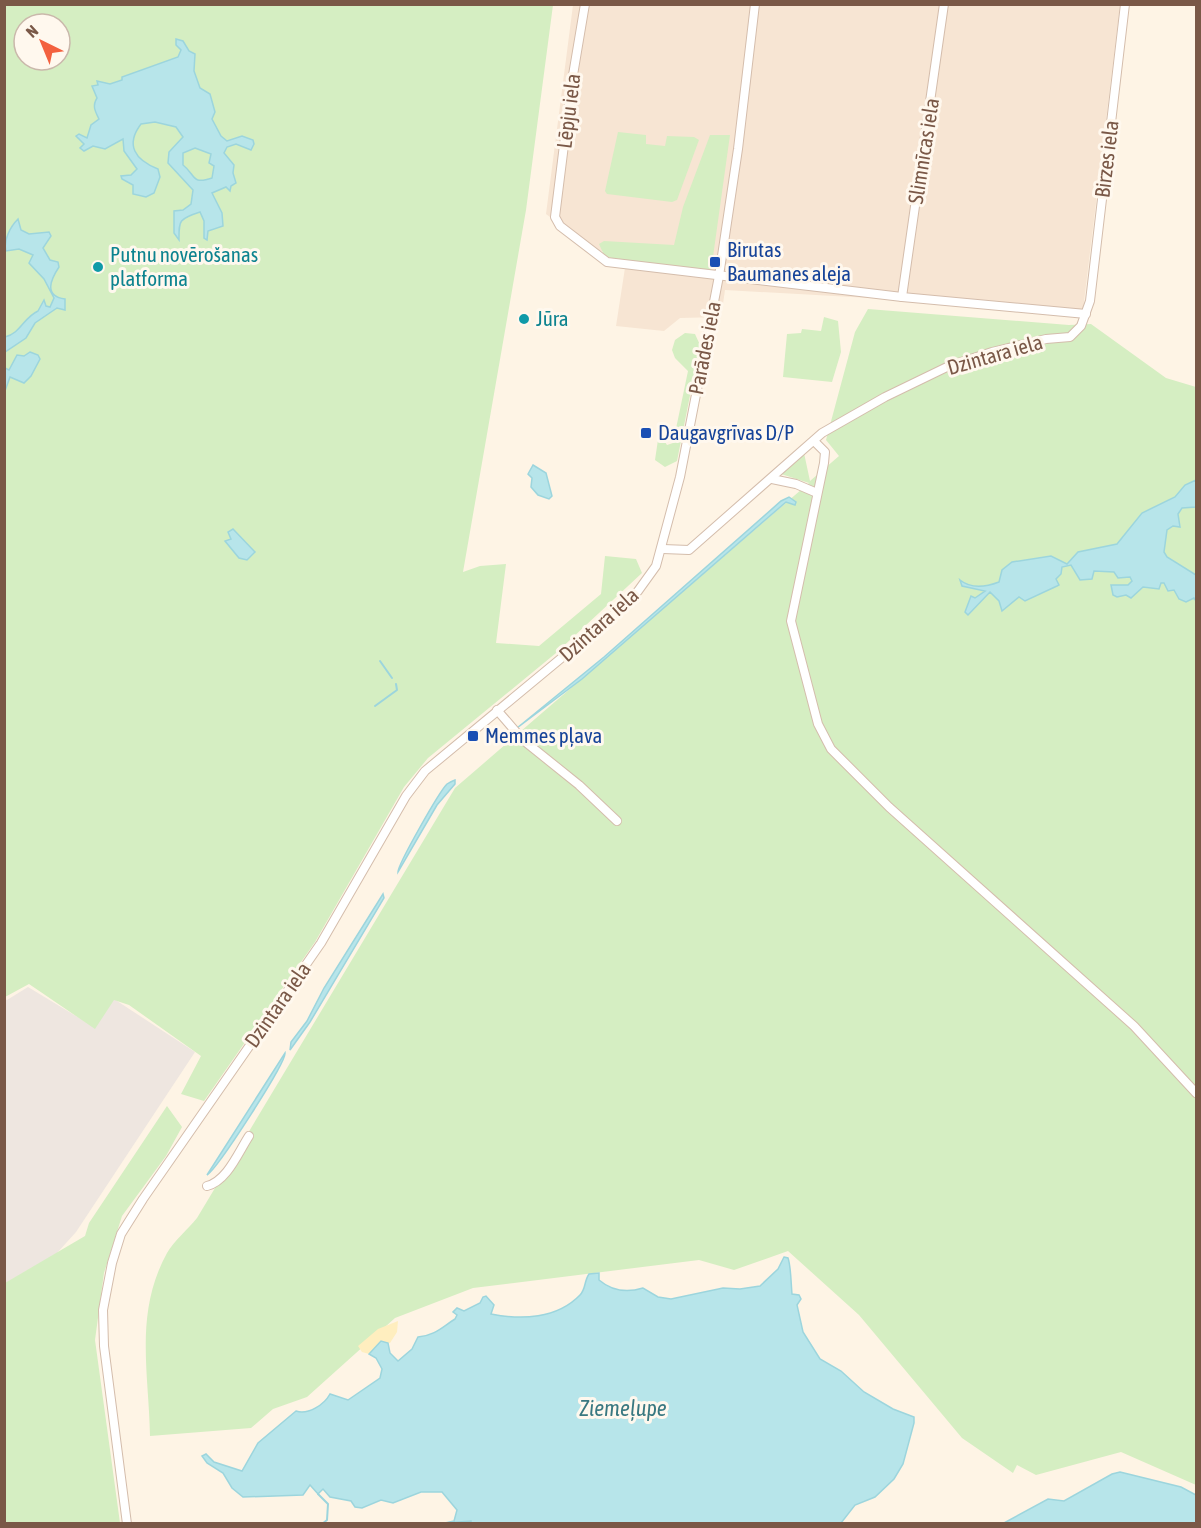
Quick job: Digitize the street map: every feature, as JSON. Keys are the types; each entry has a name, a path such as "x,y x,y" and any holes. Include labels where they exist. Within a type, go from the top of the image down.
{"street":[{"name":"Lēpju iela","path":"585,4 572,81 555,217 560,226 606,262 719,276"},
{"name":"Parādes iela","path":"648,580 663,549 691,425 719,276 738,149 755,4"},
{"name":"Slimnīcas iela","path":"902,297 945,4"},
{"name":"Birzes iela","path":"1086,314 1090,301 1125,4"},
{"path":"719,276 902,297 1086,314"},
{"name":"Dzintara iela","path":"663,549 688,550 814,441 849,417 949,366 992,352 1046,339 1070,337 1081,326 1086,314"},
{"path":"814,441 825,452 791,621 818,724 831,749 889,807 1134,1026 1197,1093"},
{"path":"772,479 796,484 817,494"},
{"name":"Dzintara iela","path":"127,1524 104,1346 103,1310 112,1263 122,1234 143,1199 321,943 406,796 425,771 623,607 648,580"},
{"path":"497,710 523,740 579,784 617,821"},
{"path":"207,1186 217,1183 224,1175 249,1136"}],"shaded area":[{"path":"573,5 1120,5 1083,310 725,290 721,317 680,318 664,331 616,326 627,255 594,250 546,214"},
{"path":"28,987 94,1027 114,999 195,1052 76,1232 57,1253 4,1284 4,999 7,1000"}],"green space":[{"path":"5,5 553,5 526,210 463,572 480,566 506,564 496,643 539,646 601,594 605,556 636,559 642,573 556,653 428,758 404,787 315,942 204,1101 181,1094 201,1056 129,1005 114,1000 95,1029 29,984 5,997"},
{"path":"618,132 646,135 646,144 665,146 667,136 694,137 699,140 677,200 672,202 607,194 605,191"},
{"path":"710,135 730,135 711,271 605,257 599,244 604,241 674,245 683,207"},
{"path":"868,309 1069,325 1091,324 1166,378 1196,387 1196,1485 1121,1452 1036,1475 1017,1465 1013,1473 962,1438 859,1315 788,1251 734,1270 699,1260 473,1288 395,1318 307,1397 273,1409 251,1428 150,1436 146,1366 147,1321 150,1298 167,1253 197,1218 455,788 809,483 781,474 804,453 810,481 839,456 826,440 855,332"},
{"path":"824,317 838,321 841,352 832,382 783,377 787,334 801,333 802,329 821,331"},
{"path":"685,333 695,334 700,345 677,461 665,467 655,460 659,433 667,445 673,443 688,371 675,358 672,350 675,340"},
{"path":"167,1106 182,1127 166,1156 122,1216 104,1273 95,1340 120,1523 5,1523 5,1283 85,1236 89,1223"}],"sand":[{"path":"398,1321 397,1332 390,1343 381,1342 369,1354 362,1352 358,1346 378,1329"}],"water":[{"path":"176,39 183,41 189,51 195,54 194,71 200,88 210,94 215,112 212,119 221,136 227,141 242,136 253,140 254,144 251,150 236,144 227,147 224,153 234,165 233,173 236,183 231,186 230,191 226,187 212,193 222,213 223,226 208,231 207,240 204,238 204,221 200,212 181,222 179,240 174,233 174,211 183,210 191,204 193,190 168,163 169,152 183,137 176,127 155,122 141,124 136,132 133,145 135,151 143,161 158,169 160,177 154,193 146,197 133,194 133,185 122,179 121,176 131,175 137,169 124,151 123,139 105,149 93,146 84,151 80,148 84,144 76,136 79,134 87,138 91,125 99,119 94,106 97,98 92,86 98,85 97,81 110,84 122,80 122,77 178,57 181,50 176,45","holes":["195,148 211,154 209,163 214,166 212,178 197,180 183,165 183,153"]},
{"path":"18,219 21,230 29,234 49,232 51,236 43,248 50,260 58,262 59,267 53,277 51,291 65,299 65,310 57,308 35,323 26,338 5,352 5,337 15,332 38,311 44,300 46,306 50,307 54,298 44,279 29,263 33,255 19,249 6,251 5,243 8,234"},
{"path":"30,352 38,355 40,359 31,376 24,383 10,377 5,391 5,368 9,370 17,355 24,356"},
{"path":"533,465 546,473 552,496 549,499 538,495 531,487 532,478 528,474"},
{"path":"1196,480 1196,507 1182,508 1178,514 1180,527 1173,526 1167,530 1164,552 1167,557 1196,575 1196,601 1194,598 1186,602 1179,599 1174,590 1168,591 1164,583 1161,583 1159,589 1143,587 1131,598 1126,595 1117,597 1113,595 1111,585 1128,585 1132,581 1130,577 1118,578 1114,572 1094,571 1092,579 1080,580 1071,565 1062,567 1061,574 1056,579 1059,585 1025,601 1019,597 1002,611 999,601 990,592 968,615 965,612 971,596 975,598 985,591 962,586 960,580 974,586 989,585 999,582 1002,570 1012,562 1051,556 1067,564 1078,552 1117,544 1142,513 1175,497 1185,485"},
{"path":"789,497 796,502 795,505 786,502 582,679 517,728 604,657 781,501"},
{"path":"233,529 255,552 247,560 239,558 225,541 231,539 228,532"},
{"path":"455,780 455,784 437,805 398,872 411,843 436,800 447,784"},
{"path":"383,894 384,898 310,1022 290,1050 291,1042 307,1021 324,988"},
{"path":"285,1053 275,1075 250,1115 207,1175"},
{"name":"Ziemeļupe","path":"784,1257 789,1261 792,1294 799,1295 801,1299 797,1305 803,1332 820,1359 841,1371 864,1392 893,1409 914,1417 903,1464 894,1479 875,1497 855,1505 841,1523 471,1524 471,1521 445,1523 454,1521 457,1510 442,1492 421,1492 393,1503 381,1500 362,1508 355,1507 351,1501 330,1497 323,1489 318,1494 310,1485 303,1495 243,1497 232,1488 223,1473 207,1463 202,1456 206,1454 214,1462 242,1471 258,1443 296,1411 306,1412 315,1408 330,1394 348,1400 380,1378 382,1369 376,1358 369,1354 381,1341 388,1343 390,1353 398,1361 412,1349 418,1337 438,1330 455,1319 457,1315 453,1312 457,1308 464,1311 480,1303 483,1297 486,1296 494,1305 491,1314 514,1317 538,1316 561,1309 571,1303 582,1293 589,1274 599,1273 599,1280 614,1289 625,1291 643,1288 658,1297 671,1299 723,1288 740,1289 760,1286 778,1269"},
{"path":"1120,1472 1181,1487 1196,1495 1196,1523 1004,1523 1048,1499 1064,1501 1112,1474"}],"waterway":[{"path":"380,661 392,678"},
{"path":"375,706 397,690 396,684"},
{"path":"318,1494 328,1504 327,1520 322,1524"}],"place":[{"name":"Birutas Baumanes aleja","path":"715,262"},
{"name":"Putnu novērošanas platforma","path":"98,267"},
{"name":"Jūra","path":"524,319"},
{"name":"Daugavgrīvas D/P","path":"646,433"},
{"name":"Memmes pļava","path":"473,736"}]}
